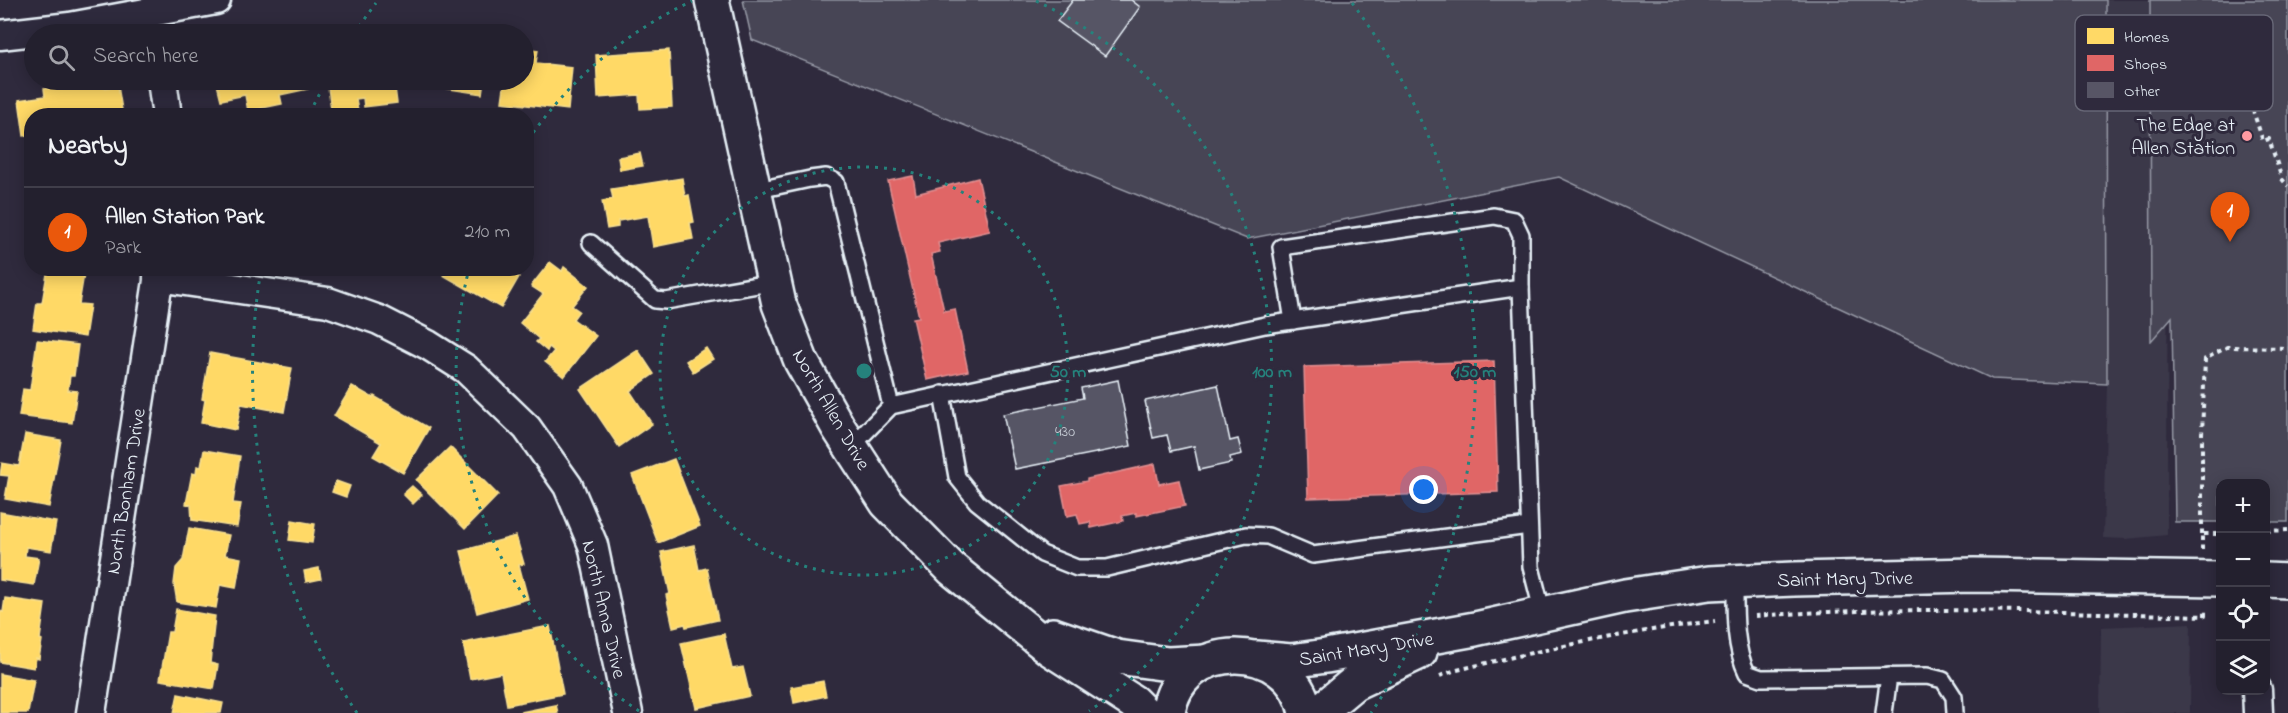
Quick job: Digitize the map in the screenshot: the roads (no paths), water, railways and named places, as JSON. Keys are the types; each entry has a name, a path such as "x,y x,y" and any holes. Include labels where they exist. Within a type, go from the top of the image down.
{"street":[{"path":"153,24 216,0"},
{"name":"North Allen Drive","path":"712,0 779,304 801,361 851,447 887,503 952,569 1049,648 1133,702 1144,713"},
{"path":"0,35 24,32"},
{"path":"163,90 166,108"},
{"name":"North Bonham Drive","path":"91,713 159,276"},
{"name":"North Anna Drive","path":"176,276 328,302 379,320 428,345 466,369 527,428 568,486 593,545 628,713"},
{"name":"Saint Mary Drive","path":"1206,662 1240,655 1291,661 1474,629 1625,596 1709,583 1974,575 2212,579"},
{"path":"2270,580 2288,580"},
{"name":"North Allen Drive","path":"1017,622 1117,657 1168,664 1206,662"},
{"name":"Saint Mary Drive","path":"1318,713 1354,683 1390,664 1474,629"},
{"path":"1257,658 1277,667 1294,683 1304,702 1306,713"},
{"path":"1168,713 1177,688 1190,673 1206,662"},
{"path":"2257,695 2258,713"}],"lane":[{"path":"754,191 826,177 836,182 891,406"},
{"path":"1293,321 1281,247 1494,216 1514,220 1521,235 1531,567 1543,614"},
{"path":"591,243 655,300 666,301 774,282"},
{"path":"851,447 891,406 1265,325 1521,287"},
{"path":"942,394 957,477 977,502 1041,554 1077,568 1107,568 1246,535 1268,536 1313,555 1529,526"},
{"path":"1735,582 1736,619 1743,665 1747,673 1761,678 1927,676 1943,680 1954,697 1954,713"},
{"path":"1884,713 1889,676"}],"place":[{"name":"The Edge at Allen Station","path":"2247,136"},
{"name":"Allen Station Park","path":"2230,242"}]}
